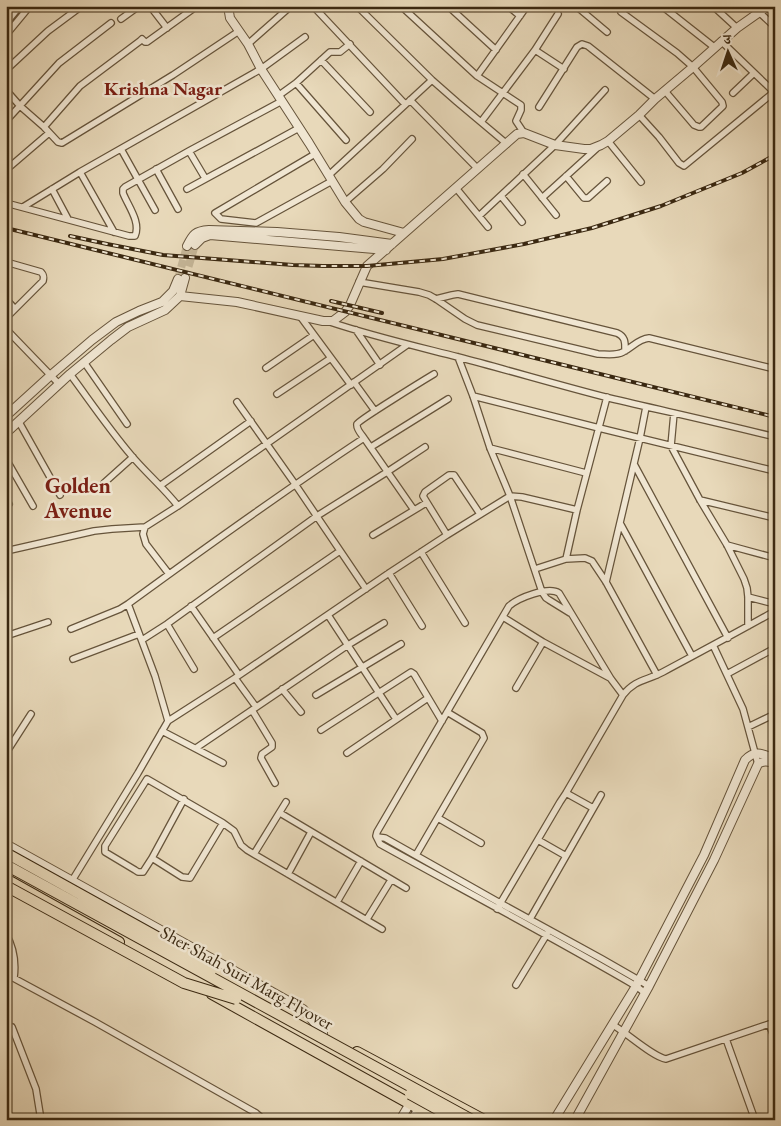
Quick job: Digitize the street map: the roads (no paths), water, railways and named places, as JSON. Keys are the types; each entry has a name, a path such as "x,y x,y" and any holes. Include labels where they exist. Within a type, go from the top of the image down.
{"highway":[{"path":"6,853 188,954 238,996"},
{"path":"6,858 322,1033 484,1120"},
{"name":"Sher Shah Suri Marg Flyover","path":"6,865 457,1120"},
{"name":"Sher Shah Suri Marg Flyover","path":"6,873 472,1120"},
{"path":"6,879 439,1120"},
{"path":"6,886 184,982 238,996"}],"street":[{"path":"6,35 30,6"},
{"path":"121,20 140,6"},
{"path":"150,6 167,28"},
{"path":"44,127 80,86 142,39 144,42 147,42 197,6"},
{"path":"220,6 229,7 230,18 248,44 260,69 345,202 359,219 364,222 404,233"},
{"path":"248,44 291,6"},
{"path":"313,6 408,102 478,169"},
{"path":"357,6 432,80 506,144"},
{"path":"401,6 477,76 522,106 516,121 524,133"},
{"path":"448,6 496,50"},
{"path":"508,6 520,16"},
{"path":"477,76 527,6"},
{"path":"576,6 608,32"},
{"path":"584,13 589,6"},
{"path":"639,115 679,163 684,166 774,92 718,44 662,6"},
{"path":"713,6 737,28"},
{"path":"6,23 19,7"},
{"path":"6,70 48,30 79,8"},
{"path":"542,198 597,147 608,141 718,44 764,8 775,27"},
{"path":"621,12 671,47 693,67 723,104 722,108 699,127 694,125 665,91"},
{"path":"481,122 535,50 558,14"},
{"path":"6,121 59,63 112,23"},
{"path":"6,90 59,143 62,143 173,75 238,31"},
{"path":"23,207 80,172 260,69 305,37"},
{"path":"6,203 133,237 135,236 136,225 122,191 125,186 280,98 330,52 340,52 350,44"},
{"path":"539,107 577,47 582,44 585,44 655,99"},
{"path":"535,50 564,69"},
{"path":"321,60 370,112"},
{"path":"733,93 754,73"},
{"path":"315,154 215,213 221,219 256,222 331,178 432,80"},
{"path":"296,83 346,140"},
{"path":"479,216 555,145 605,90"},
{"path":"187,188 298,128"},
{"path":"6,170 49,133"},
{"path":"6,416 51,375 116,322 176,294 237,302 323,322 336,319 350,305 366,266 517,134 524,133 555,145 584,149 597,147"},
{"path":"345,202 383,169 412,139"},
{"path":"608,141 641,182"},
{"path":"121,149 155,210"},
{"path":"189,151 205,178"},
{"path":"156,169 178,209"},
{"path":"80,172 114,232"},
{"path":"523,174 556,216"},
{"path":"566,176 584,198 588,198 607,181"},
{"path":"456,188 488,227"},
{"path":"52,189 68,219"},
{"path":"501,196 522,222"},
{"path":"386,250 210,235 191,246 193,235 202,230 277,232 392,244"},
{"path":"6,262 41,272 44,277 43,281 6,318"},
{"path":"6,433 70,374 111,340 128,327 165,310 176,294 182,279"},
{"path":"360,282 419,292 436,299 476,325 598,354 617,354 625,351 642,339 649,338 775,369"},
{"path":"436,299 452,295 464,296 617,334 625,340 625,351"},
{"path":"6,299 15,309"},
{"path":"300,316 374,412"},
{"path":"328,321 407,345 607,397 775,437"},
{"path":"6,329 59,384"},
{"path":"356,330 380,365"},
{"path":"266,368 314,335"},
{"path":"6,552 94,532 145,527 178,506 407,345"},
{"path":"458,357 490,448 510,496 542,592 546,598 573,614"},
{"path":"277,394 332,358"},
{"path":"84,362 127,424"},
{"path":"70,374 114,435 178,506"},
{"path":"414,510 357,428 357,424 434,374"},
{"path":"473,396 775,471"},
{"path":"566,559 586,473 607,397"},
{"path":"371,447 448,399"},
{"path":"237,402 366,589"},
{"path":"606,582 646,406"},
{"path":"674,413 671,446 746,584 748,626"},
{"path":"161,485 250,421"},
{"path":"19,422 60,495"},
{"path":"71,629 128,604 295,484 364,438"},
{"path":"74,660 140,637 167,624 317,516 425,447"},
{"path":"490,448 586,473"},
{"path":"104,483 133,457"},
{"path":"6,459 33,506"},
{"path":"634,464 728,638"},
{"path":"446,535 426,503 424,494 449,475 452,474 480,514"},
{"path":"57,907 168,721 446,535 510,496 577,510"},
{"path":"700,500 775,518"},
{"path":"373,535 426,503"},
{"path":"620,523 692,656"},
{"path":"145,527 143,534 146,544 169,574"},
{"path":"726,545 775,558"},
{"path":"213,638 340,551"},
{"path":"421,552 465,623"},
{"path":"535,569 566,559 584,558 592,561 606,582 657,675"},
{"path":"389,573 422,626"},
{"path":"623,695 573,614 556,591 526,596 514,602 509,606 377,832 377,838 380,844 465,887 647,989"},
{"path":"748,597 775,604"},
{"path":"128,604 155,676 168,721"},
{"path":"191,606 237,676 272,743 272,747 262,754 261,758 275,783"},
{"path":"498,906 623,695 629,688 728,638 775,611"},
{"path":"328,615 396,719"},
{"path":"503,617 543,642 612,679"},
{"path":"6,636 48,622"},
{"path":"196,748 348,645 384,623"},
{"path":"167,624 194,669"},
{"path":"516,688 543,642"},
{"path":"316,695 401,644"},
{"path":"713,645 743,709 758,764"},
{"path":"727,674 775,648"},
{"path":"321,730 410,672 414,674 442,721"},
{"path":"282,689 301,712"},
{"path":"346,753 428,698"},
{"path":"416,855 484,738 482,733 447,712"},
{"path":"6,753 32,714"},
{"path":"748,727 775,714"},
{"path":"162,731 223,763"},
{"path":"554,1120 637,983 704,855 747,758 755,753 775,759"},
{"path":"562,1107 576,1118 647,989 714,860 758,764 761,761 765,761 775,764"},
{"path":"138,773 223,822 234,831 243,847 382,929"},
{"path":"147,779 104,850 138,872 143,872 152,858 184,799"},
{"path":"566,793 593,808"},
{"path":"530,919 601,795"},
{"path":"254,854 286,802"},
{"path":"280,813 406,888"},
{"path":"438,818 481,843"},
{"path":"152,858 182,877 190,878 223,822"},
{"path":"288,874 311,832"},
{"path":"377,838 385,838 416,855 465,887"},
{"path":"538,840 566,856"},
{"path":"6,844 303,1009 322,1033"},
{"path":"337,902 361,862"},
{"path":"367,919 391,880"},
{"path":"498,906 530,919 548,933"},
{"path":"516,985 548,933"},
{"path":"6,934 13,950 14,978"},
{"path":"6,974 256,1113 264,1120"},
{"path":"613,1025 658,1057 666,1059 772,1023 775,1039"},
{"path":"12,1027 36,1089 41,1120"},
{"path":"726,1039 755,1120"},
{"path":"412,1120 419,1084"},
{"path":"400,1120 429,1090"}],"tunnel":[{"path":"185,278 195,245"},
{"path":"178,279 187,246"}],"railway":[{"path":"70,236 163,255 293,265 367,266 443,259 524,244 592,228 661,206 742,173 775,155"},
{"path":"6,228 775,417"},
{"path":"331,301 382,313"}],"district":[{"name":"Krishna Nagar","path":"163,88"},
{"name":"Golden Avenue","path":"78,498"}]}
